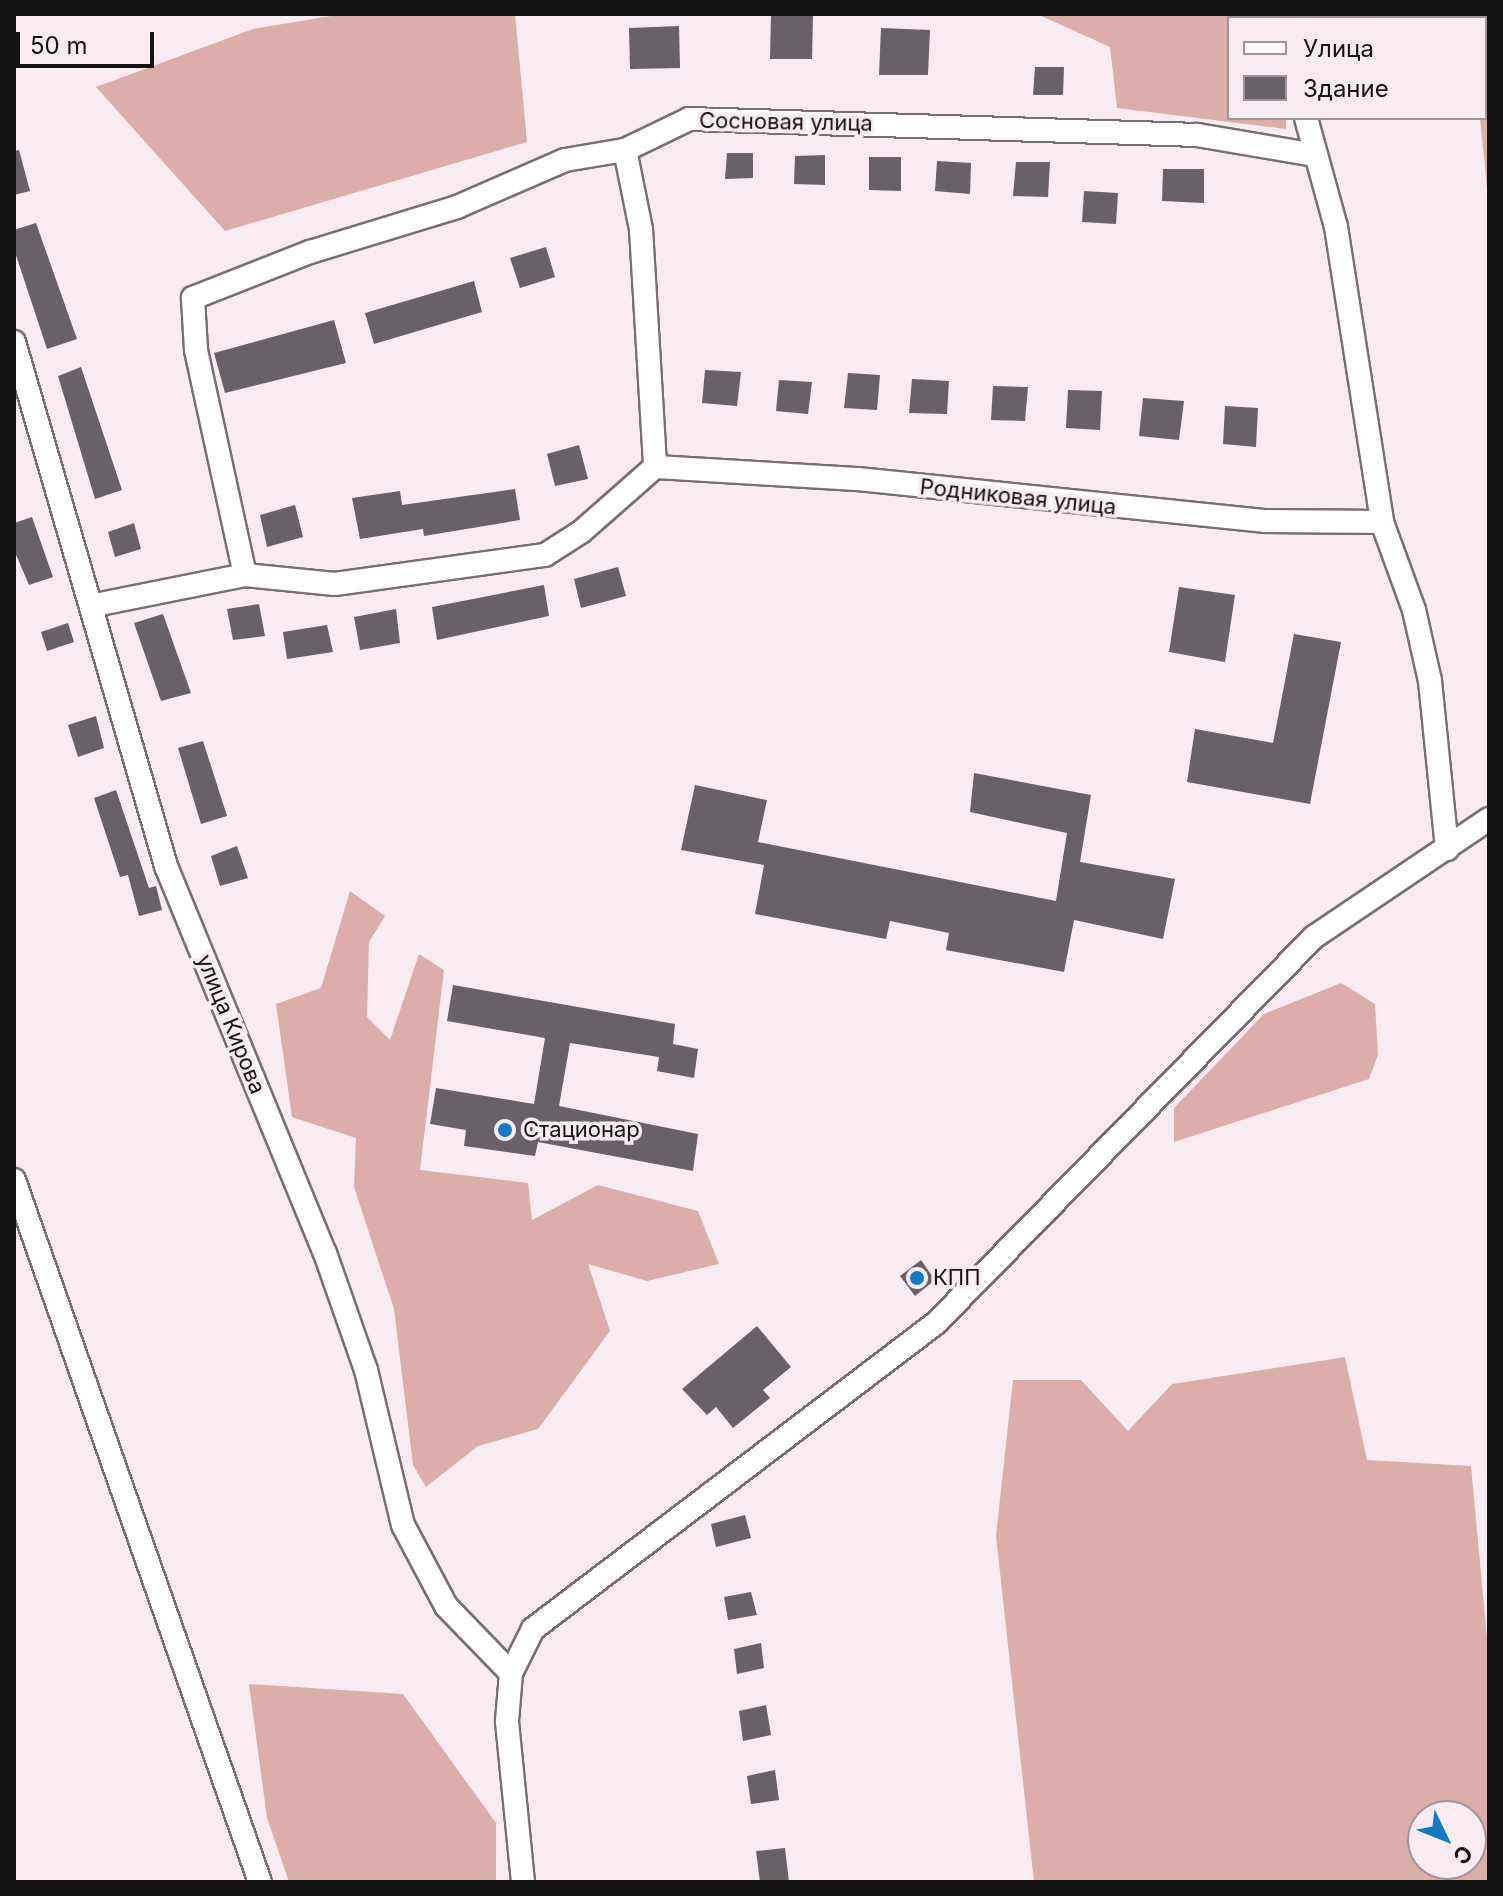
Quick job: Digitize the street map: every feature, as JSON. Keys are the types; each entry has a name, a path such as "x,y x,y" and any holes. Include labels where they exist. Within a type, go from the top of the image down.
{"street":[{"name":"Сосновая улица","path":"245,575 196,350 193,298 310,252 457,207 565,160 625,150 689,119 1197,135 1315,155"},
{"path":"1306,120 1336,227 1382,522 1414,610 1430,681 1447,849"},
{"path":"95,605 245,575 335,584 545,555 581,532 655,467 643,244 625,150"},
{"name":"улица Кирова","path":"14,342 95,605 166,866 325,1253 366,1370 403,1525 446,1606 511,1673"},
{"name":"Родниковая улица","path":"655,467 858,479 1266,521 1382,522"},
{"path":"523,1882 507,1721 511,1673 533,1629 936,1323 1314,937 1489,819"},
{"path":"14,1180 260,1882"}],"shaded area":[{"path":"343,14 515,14 527,142 225,231 96,87 253,29"},
{"path":"1037,14 1284,14 1227,16 1227,120 1286,120 1286,129 1117,108 1110,47"},
{"path":"1410,14 1489,14 1489,208 1480,120 1487,120 1487,16"},
{"path":"350,891 385,916 369,942 367,1017 390,1040 419,954 444,970 420,1170 528,1183 532,1220 598,1185 698,1211 719,1264 647,1281 588,1264 610,1331 538,1429 478,1446 426,1487 413,1465 394,1309 354,1187 356,1138 292,1117 276,1004 321,988"},
{"path":"1341,983 1375,1004 1378,1055 1369,1079 1174,1142 1174,1108 1264,1014"},
{"path":"1345,1357 1367,1460 1471,1466 1489,1659 1489,1882 1034,1882 996,1536 1013,1380 1081,1380 1128,1431 1172,1384"},
{"path":"249,1684 403,1694 496,1823 496,1882 289,1882 267,1818"}],"building":[{"path":"771,14 813,15 812,59 770,59"},
{"path":"679,26 680,68 630,69 629,28"},
{"path":"881,28 930,30 928,75 879,75"},
{"path":"1035,67 1064,67 1063,95 1033,95"},
{"path":"19,150 30,191 14,195 14,151"},
{"path":"727,153 753,153 753,178 725,179"},
{"path":"825,155 825,185 794,184 795,156"},
{"path":"869,157 901,157 901,191 869,190"},
{"path":"937,161 971,163 970,194 935,191"},
{"path":"1016,162 1050,162 1048,197 1013,196"},
{"path":"1163,169 1204,169 1204,203 1162,201"},
{"path":"1084,191 1118,193 1116,224 1082,222"},
{"path":"36,223 77,339 47,349 14,249 14,230"},
{"path":"546,247 555,277 520,288 510,258"},
{"path":"474,281 482,312 374,344 365,313"},
{"path":"334,320 346,363 225,393 214,353"},
{"path":"81,367 122,490 95,499 58,376"},
{"path":"705,370 741,372 737,406 702,403"},
{"path":"848,373 880,375 877,410 844,408"},
{"path":"912,379 949,381 947,414 909,413"},
{"path":"779,380 812,382 808,414 776,411"},
{"path":"993,386 1028,387 1025,421 991,420"},
{"path":"1068,390 1102,391 1100,430 1066,428"},
{"path":"1143,398 1184,401 1179,440 1139,436"},
{"path":"1225,406 1258,408 1256,447 1223,444"},
{"path":"579,445 588,479 555,486 547,454"},
{"path":"515,489 520,520 424,536 423,529 360,539 352,498 400,491 402,505"},
{"path":"295,505 303,537 267,547 260,515"},
{"path":"32,517 53,577 29,585 14,550 14,523"},
{"path":"134,523 141,549 115,557 108,532"},
{"path":"618,567 626,596 581,608 574,579"},
{"path":"544,585 549,616 437,640 432,607"},
{"path":"1179,587 1235,595 1225,662 1169,652"},
{"path":"259,604 265,636 233,640 227,609"},
{"path":"396,609 400,643 360,650 354,617"},
{"path":"163,614 191,693 161,701 134,623"},
{"path":"68,623 74,642 47,651 41,632"},
{"path":"327,625 333,652 287,659 283,632"},
{"path":"1294,634 1341,642 1310,804 1187,782 1195,729 1273,743"},
{"path":"96,716 104,748 78,757 68,725"},
{"path":"203,741 227,816 201,824 178,748"},
{"path":"974,773 1091,795 1080,862 1175,879 1163,939 1074,920 1064,972 946,950 949,933 890,921 886,939 755,914 764,865 681,850 695,785 767,800 758,842 1056,901 1067,833 970,812"},
{"path":"116,790 149,888 156,886 162,910 139,916 128,875 120,877 94,798"},
{"path":"237,846 248,878 220,886 211,856"},
{"path":"453,985 675,1024 673,1044 698,1049 694,1078 657,1071 659,1057 570,1043 559,1106 698,1134 693,1171 538,1142 535,1156 464,1146 466,1130 430,1124 436,1088 534,1104 545,1038 447,1021"},
{"name":"КПП","path":"921,1260 935,1280 915,1296 900,1276"},
{"path":"757,1326 791,1367 763,1390 770,1398 733,1428 716,1407 707,1415 682,1389"},
{"path":"745,1515 751,1538 716,1547 711,1524"},
{"path":"751,1592 757,1615 728,1620 724,1597"},
{"path":"761,1643 764,1668 737,1674 734,1649"},
{"path":"766,1705 771,1735 743,1741 739,1711"},
{"path":"775,1770 779,1800 751,1804 747,1776"},
{"path":"785,1848 789,1882 760,1882 756,1851"}],"place":[{"name":"Стационар","path":"505,1130"},
{"name":"КПП","path":"917,1278"}]}
